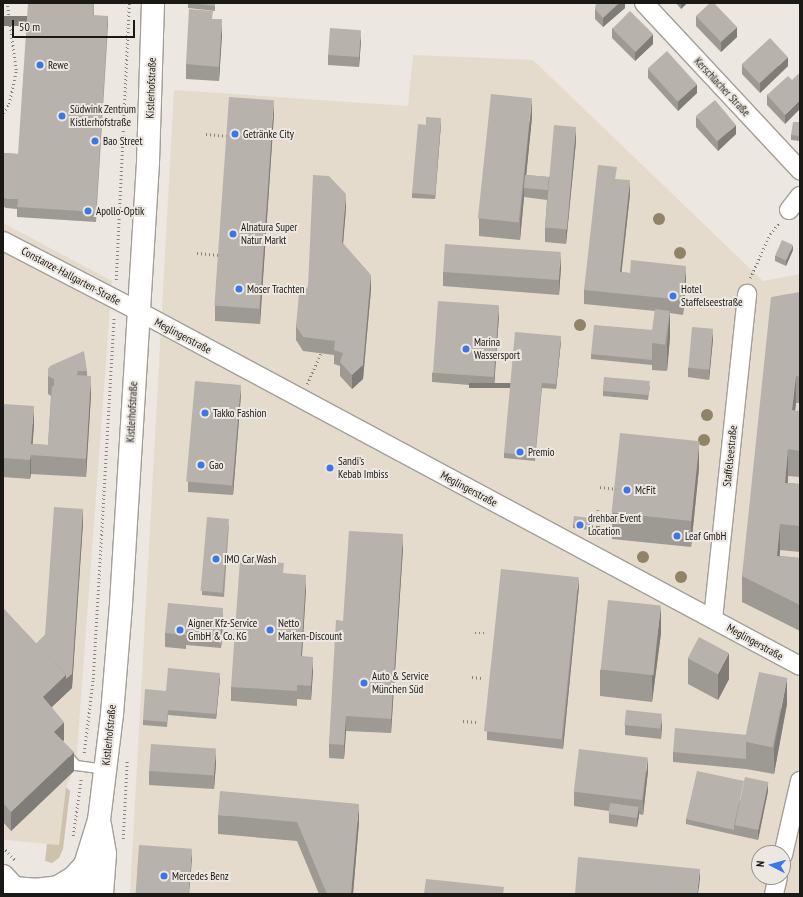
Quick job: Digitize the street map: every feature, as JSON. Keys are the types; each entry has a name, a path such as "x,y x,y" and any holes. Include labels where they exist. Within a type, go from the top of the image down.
{"street":[{"name":"Kistlerhofstraße","path":"81,894 85,865 99,820 112,714 122,592 148,162 153,3"},
{"name":"Kerschlacher Straße","path":"644,3 800,170"},
{"name":"Constanze-Hallgarten-Straße","path":"3,241 138,311"},
{"name":"Staffelseestraße","path":"713,619 747,294"},
{"name":"Meglingerstraße","path":"138,311 800,666"},
{"path":"785,845 800,781"},
{"name":"Kistlerhofstraße","path":"99,820 105,854 102,894"},
{"path":"14,880 35,890 58,887 73,878 85,865"}],"lane":[{"path":"59,746 76,765 105,769"}],"path":[{"path":"3,113 9,104 16,70 7,3"},
{"path":"72,840 83,765 93,679 115,299 129,3"},
{"path":"206,134 228,136"},
{"path":"747,294 750,278 770,234 795,203"},
{"path":"197,253 219,255"},
{"path":"300,399 321,353"},
{"path":"600,488 617,489"},
{"path":"596,556 599,527 598,510"},
{"path":"586,526 599,527"},
{"path":"475,633 486,633"},
{"path":"472,677 481,678"},
{"path":"463,721 477,722"},
{"path":"3,847 14,880"}],"shaded area":[{"path":"413,55 533,60 763,281 800,274 800,894 130,894 174,90 408,106"},
{"path":"3,223 112,281 76,765 66,787 59,845 6,840 3,838"},
{"path":"66,787 70,791 63,849 59,858 52,863 45,861 47,844 59,845"}],"building":[{"name":"Südwink Zentrum Kistlerhofstraße","path":"28,3 94,3 93,15 108,16 96,212 17,207 18,199 6,199 3,197 3,153 18,154"},
{"path":"188,3 215,3 215,6"},
{"path":"596,3 619,3 603,18 595,9"},
{"path":"710,3 714,3 737,27 721,42 696,16"},
{"path":"189,9 213,11 212,19 222,19 219,67 186,64"},
{"path":"630,11 653,34 636,52 612,29"},
{"path":"330,28 361,30 359,57 328,55"},
{"path":"770,38 788,57 759,84 741,65"},
{"path":"667,51 697,84 678,102 648,68"},
{"path":"798,74 800,75 800,100 785,115 767,95 788,76 792,80"},
{"path":"491,94 532,98 519,223 478,218"},
{"path":"229,97 274,100 259,309 214,305"},
{"path":"715,100 736,125 717,141 696,116"},
{"path":"426,117 441,118 435,195 412,193 418,124 426,125"},
{"path":"793,122 800,122 800,136 791,135"},
{"path":"554,125 576,127 567,230 545,228"},
{"path":"598,165 617,167 615,179 630,180 620,272 630,273 631,260 686,266 683,300 584,290"},
{"path":"313,175 329,176 346,194 342,242 371,275 363,365 352,375 340,362 343,353 334,350 335,341 303,337 296,326 299,294 308,287"},
{"path":"525,175 549,177 548,190 524,188"},
{"path":"782,240 793,245 786,260 775,256"},
{"path":"445,244 561,252 559,280 443,272"},
{"path":"800,292 800,377 796,376 792,410 800,411 800,451 788,449 785,483 800,484 800,526 780,524 777,556 800,558 800,605 742,576 771,297"},
{"name":"Marina Wassersport","path":"438,301 499,305 494,377 433,373"},
{"path":"655,309 670,311 665,345 650,343"},
{"path":"594,325 653,330 652,360 591,354"},
{"path":"692,327 713,329 709,370 688,368"},
{"path":"515,332 561,336 556,384 542,383 535,456 504,453"},
{"path":"84,351 87,371 78,371 77,375 91,376 86,459 31,455 30,460 3,458 3,404 34,406 31,444 48,445 52,386 54,386 54,379 48,376 48,369 50,366"},
{"path":"604,377 650,381 649,395 603,391"},
{"path":"195,381 241,385 232,486 186,482"},
{"path":"620,433 700,441 691,521 612,513"},
{"path":"54,507 83,509 72,674 66,679 66,675 36,644 45,635"},
{"path":"574,516 590,518 589,526 573,524"},
{"name":"IMO Car Wash","path":"207,517 229,519 222,593 201,591"},
{"name":"Auto & Service München Süd","path":"349,531 403,534 391,719 346,716 344,745 329,744 336,620 343,621"},
{"name":"Netto Marken-Discount","path":"240,560 284,563 283,573 306,575 301,656 313,657 311,686 297,685 297,691 231,687"},
{"path":"501,569 579,577 562,739 484,731"},
{"path":"608,600 661,606 653,675 601,670"},
{"path":"168,603 223,608 221,634 186,631 186,635 165,633"},
{"path":"3,608 66,675 43,697 64,722 54,732 74,752 11,812 3,803"},
{"path":"699,637 729,653 718,674 688,658"},
{"path":"168,668 220,673 216,714 168,710 167,722 143,720 145,689 166,691"},
{"path":"759,672 787,678 773,747 744,741"},
{"path":"626,710 662,714 660,729 624,725"},
{"path":"675,728 747,735 746,759 673,752"},
{"path":"151,744 216,749 214,775 149,771"},
{"path":"579,749 647,757 642,800 574,792"},
{"path":"697,771 744,781 734,830 686,819"},
{"path":"745,777 768,782 758,830 735,825"},
{"path":"220,791 359,804 351,894 327,894 297,822 218,815"},
{"path":"610,803 639,807 637,818 608,814"},
{"name":"Mercedes Benz","path":"139,845 192,849 189,894 136,894"},
{"path":"578,857 700,869 697,894 575,894"},
{"path":"426,879 504,887 503,894 424,894"}],"place":[{"name":"Rewe","path":"40,65"},
{"name":"Südwink Zentrum Kistlerhofstraße","path":"62,116"},
{"name":"Getränke City","path":"235,134"},
{"name":"Bao Street","path":"95,141"},
{"name":"Apollo-Optik","path":"88,211"},
{"name":"Alnatura Super Natur Markt","path":"233,234"},
{"name":"Moser Trachten","path":"239,289"},
{"name":"Hotel Staffelseestraße","path":"673,296"},
{"name":"Marina Wassersport","path":"466,349"},
{"name":"Takko Fashion","path":"205,413"},
{"name":"Premio","path":"520,452"},
{"name":"Gao","path":"201,465"},
{"name":"Sandi's Kebab Imbiss","path":"330,468"},
{"name":"McFit","path":"627,490"},
{"name":"drehbar Event Location","path":"580,525"},
{"name":"Leaf GmbH","path":"677,536"},
{"name":"IMO Car Wash","path":"216,559"},
{"name":"Aigner Kfz-Service GmbH & Co. KG","path":"180,630"},
{"name":"Netto Marken-Discount","path":"270,630"},
{"name":"Auto & Service München Süd","path":"364,683"},
{"name":"Mercedes Benz","path":"164,876"}]}
